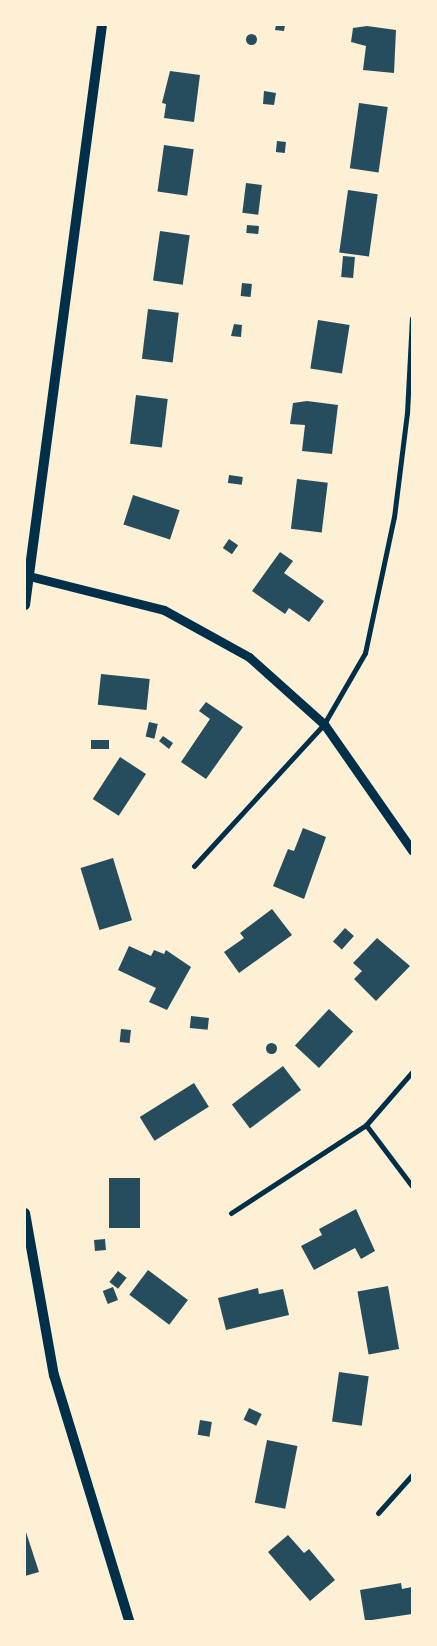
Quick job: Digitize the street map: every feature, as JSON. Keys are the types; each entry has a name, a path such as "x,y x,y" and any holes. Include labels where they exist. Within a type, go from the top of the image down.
{"main road":[{"path":"25,605 27,576 102,25"},
{"path":"25,1213 54,1375 129,1621"}],"street":[{"path":"194,866 324,724 365,653 376,614 410,413 412,318"},
{"path":"27,576 130,599 196,626 249,657 324,724 412,850"},
{"path":"231,1213 366,1125 412,1072"},
{"path":"366,1125 412,1186"},
{"path":"378,1513 412,1475"}],"building":[{"path":"276,25 285,25 284,31 275,30"},
{"path":"367,26 396,30 394,73 363,70 366,46 351,42 353,28"},
{"path":"251,33 257,39 251,45 245,39"},
{"path":"170,71 200,75 194,122 164,118 166,104 162,103"},
{"path":"264,91 276,93 274,105 263,104"},
{"path":"359,103 388,107 379,172 350,168"},
{"path":"277,141 286,142 285,153 276,152"},
{"path":"164,145 194,149 187,196 157,192"},
{"path":"246,183 262,185 258,215 242,213"},
{"path":"348,190 378,194 369,257 339,252"},
{"path":"247,225 259,226 258,234 246,233"},
{"path":"160,231 190,235 183,285 153,281"},
{"path":"343,256 355,257 353,278 341,277"},
{"path":"242,283 252,284 251,297 241,296"},
{"path":"148,309 179,313 173,362 142,359"},
{"path":"318,320 350,325 342,373 310,368"},
{"path":"234,324 242,325 241,337 231,336"},
{"path":"136,395 168,399 162,448 130,444"},
{"path":"307,401 338,405 332,454 302,451 305,425 290,424 293,403"},
{"path":"229,475 243,477 242,485 228,483"},
{"path":"297,479 328,483 322,532 291,529"},
{"path":"133,495 180,510 170,540 123,524"},
{"path":"229,539 238,545 232,554 223,548"},
{"path":"280,552 293,561 284,573 324,601 309,622 289,608 285,614 252,591"},
{"path":"101,674 150,679 146,710 98,705"},
{"path":"206,702 243,727 206,779 181,762 210,719 199,711"},
{"path":"149,722 158,724 154,739 146,737"},
{"path":"163,736 173,743 169,749 159,741"},
{"path":"91,740 109,740 109,749 91,749"},
{"path":"120,757 146,774 119,816 93,799"},
{"path":"303,828 326,837 304,899 273,886 288,849 294,851"},
{"path":"113,858 132,920 99,930 80,868"},
{"path":"272,909 292,935 239,973 224,952 244,938 240,933"},
{"path":"345,928 354,936 342,949 333,941"},
{"path":"377,938 410,966 376,1001 354,979 362,971 353,963"},
{"path":"129,946 151,956 154,950 164,954 166,950 191,967 167,1010 149,1002 156,988 118,970"},
{"path":"329,1009 353,1032 319,1068 295,1046"},
{"path":"191,1016 209,1018 208,1030 190,1028"},
{"path":"121,1029 131,1030 130,1043 120,1042"},
{"path":"271,1042 277,1048 271,1054 265,1048"},
{"path":"283,1066 301,1090 250,1128 232,1105"},
{"path":"194,1083 209,1107 155,1141 140,1117"},
{"path":"109,1178 140,1178 140,1228 109,1228"},
{"path":"356,1209 375,1251 361,1259 355,1248 314,1270 301,1246 322,1235 319,1229"},
{"path":"105,1239 106,1250 95,1251 94,1240"},
{"path":"148,1270 188,1300 169,1325 129,1295"},
{"path":"118,1271 127,1278 118,1289 109,1282"},
{"path":"388,1286 399,1349 369,1354 357,1291"},
{"path":"113,1287 118,1300 108,1304 103,1291"},
{"path":"258,1288 259,1294 283,1289 289,1315 226,1330 218,1298"},
{"path":"339,1372 369,1376 362,1426 332,1422"},
{"path":"249,1408 262,1414 256,1426 244,1420"},
{"path":"200,1420 212,1422 210,1437 198,1435"},
{"path":"267,1440 297,1446 285,1509 255,1503"},
{"path":"25,1529 39,1572 25,1576"},
{"path":"288,1535 304,1553 309,1549 335,1580 310,1601 268,1552"},
{"path":"401,1583 402,1589 412,1587 412,1614 365,1621 360,1590"}]}
